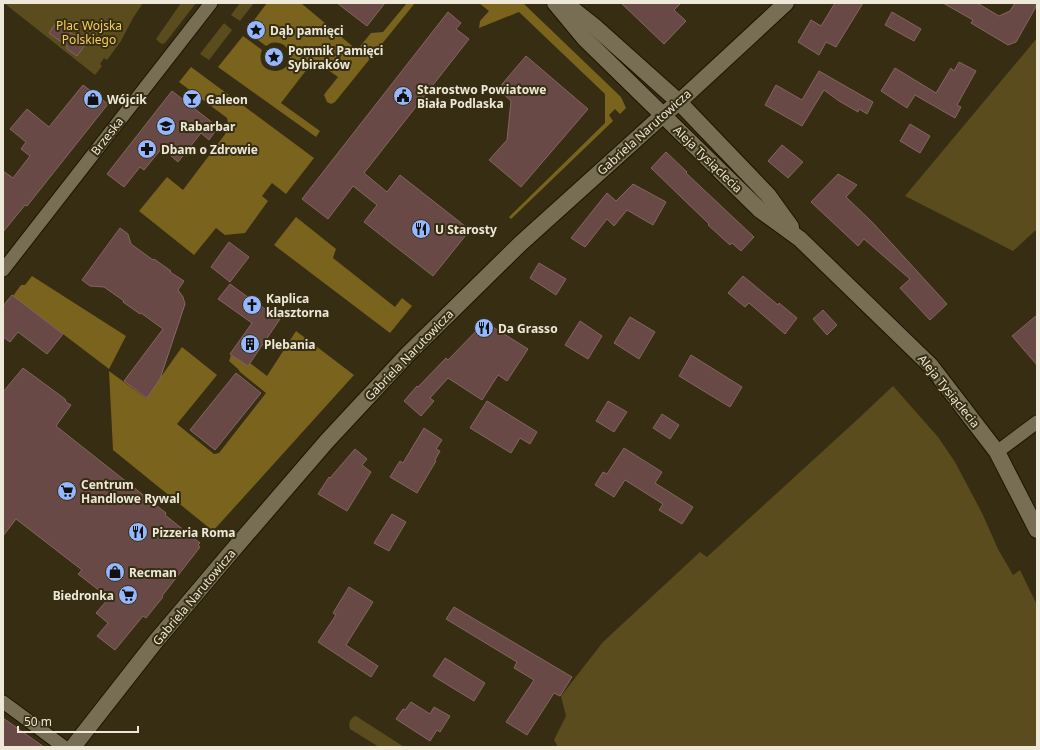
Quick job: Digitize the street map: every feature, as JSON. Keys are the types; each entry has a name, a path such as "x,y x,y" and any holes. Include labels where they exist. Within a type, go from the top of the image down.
{"street":[{"name":"Brzeska","path":"3,270 211,3"},
{"name":"Aleja Tysiąclecia","path":"555,3 584,38 760,210 800,239 931,366 997,452 1037,530"},
{"name":"Aleja Tysiąclecia","path":"565,3 594,26 679,102 768,195 800,239"},
{"name":"Gabriela Narutowicza","path":"73,747 156,641 222,563 322,447 408,354 520,244 679,102 786,3"},
{"path":"997,452 1037,422"},
{"path":"3,702 64,747"}],"green space":[{"name":"Plac Wojska Polskiego","path":"4,3 143,3 121,41 107,60 104,58 100,64 102,66 95,75"},
{"path":"181,3 196,3 165,43 162,44 156,39"},
{"path":"240,3 254,3 240,21 231,15"},
{"path":"224,23 232,30 209,60 200,54"},
{"path":"1037,38 1037,229 1013,251 905,196"},
{"path":"893,386 938,437 955,462 982,513 998,549 1013,575 1020,570 1037,605 1037,747 558,747 554,740 566,716 561,696 603,642 700,552 707,557"},
{"path":"355,716 404,747 379,747 350,729 350,721"}],"shaded area":[{"path":"267,3 301,3 357,50 371,33 383,32 407,3 415,3 335,102 331,104 327,102 324,95 338,77 314,60 281,103 320,131 316,137 218,67 243,36 262,50 261,59 263,66 268,70 281,70 287,66 290,60 289,52 285,46 280,43 271,43 266,46 246,31"},
{"path":"479,3 523,3 621,97 626,108 620,114 615,109 609,115 613,121 511,219 509,217 605,123 605,94 519,12 479,28 480,21 489,11"},
{"path":"191,67 314,158 286,194 272,183 262,196 268,201 245,233 225,235 216,228 194,255 139,211 167,177 183,190 229,129 227,118 179,82"},
{"path":"296,217 336,249 333,258 395,307 402,298 412,306 390,333 274,245"},
{"path":"32,276 126,336 109,369 13,296 21,285 25,285"},
{"path":"296,331 354,375 213,531 113,450 109,371 146,398 182,347 217,375 177,424 214,454 219,453 266,393 229,361 231,355 248,366 250,363 267,376"}],"building":[{"path":"337,3 385,3 367,26"},
{"path":"621,3 681,3 674,10 686,21 664,44"},
{"path":"835,3 863,3 836,47 826,42 819,55 798,42 811,20 821,26"},
{"path":"943,3 977,3 999,16 1010,11 1015,3 1037,3 1037,5 1016,42 1008,45 971,23 973,20"},
{"path":"448,12 461,23 456,29 469,39 364,173 387,192 400,175 470,230 433,276 364,222 377,205 353,186 328,219 302,199"},
{"path":"892,12 921,29 914,41 885,25"},
{"path":"56,23 74,35 78,34 85,39 85,45 77,56 67,49 67,46 49,33"},
{"path":"526,56 588,109 521,187 489,160 507,140 511,101 498,89"},
{"path":"959,62 976,71 957,105 961,107 955,118 915,95 907,108 881,91 895,68 936,93 951,68 954,71"},
{"path":"819,71 873,102 867,114 859,109 858,112 824,90 802,126 765,105 776,85 802,100"},
{"path":"83,85 108,104 27,206 25,205 3,232 3,171 13,178 30,156 21,149 26,142 10,129 27,109 49,127"},
{"path":"172,91 218,127 209,140 201,133 178,162 162,148 144,170 140,167 124,187 107,174"},
{"path":"910,124 930,136 920,153 900,141"},
{"path":"782,145 803,162 788,178 768,161"},
{"path":"666,152 687,172 686,173 754,237 741,251 732,243 730,245 708,225 709,224 651,168"},
{"path":"838,174 857,185 846,197 873,223 947,304 930,320 900,288 910,279 864,239 858,246 811,202"},
{"path":"633,184 666,202 653,225 627,210 614,226 607,219 585,247 571,238 607,193 616,201"},
{"path":"120,228 128,234 131,244 184,281 178,290 183,297 185,304 160,379 147,398 124,381 163,329 123,302 124,301 104,287 90,286 82,280"},
{"path":"229,242 249,257 230,282 211,267"},
{"path":"539,263 566,279 556,295 530,278"},
{"path":"743,276 778,305 779,303 797,318 785,334 749,303 745,307 728,293"},
{"path":"230,284 280,319 248,366 230,354 252,323 218,299"},
{"path":"12,295 63,334 47,354 18,332 10,342 3,337 3,306"},
{"path":"823,310 837,325 827,335 813,319"},
{"path":"1037,315 1037,365 1012,336"},
{"path":"630,317 655,332 639,359 614,343"},
{"path":"580,321 602,336 588,359 565,345"},
{"path":"485,322 528,349 507,381 498,375 482,400 448,378 430,398 434,401 421,416 404,401 417,386 418,387 446,358 448,360"},
{"path":"691,355 742,387 730,407 679,376"},
{"name":"Centrum Handlowe Rywal","path":"23,368 71,405 56,426 166,513 165,515 200,543 198,545 200,547 162,596 163,597 146,618 143,616 115,650 97,636 108,623 96,613 109,598 78,574 82,570 16,519 3,536 3,392"},
{"path":"236,373 261,393 215,450 190,430"},
{"path":"487,401 537,432 530,444 520,438 511,453 470,428"},
{"path":"608,401 627,412 614,432 596,421"},
{"path":"662,414 679,425 670,439 653,428"},
{"path":"424,428 442,440 436,449 440,451 435,460 436,461 417,493 390,477 400,461 403,463"},
{"path":"624,448 662,472 655,483 693,507 682,524 659,510 663,504 625,480 614,497 595,485 603,472 607,474"},
{"path":"355,449 367,459 362,465 371,472 347,511 318,494 329,477 330,478"},
{"path":"392,514 406,522 389,551 374,543"},
{"path":"349,587 373,602 346,645 378,666 371,677 318,642 336,615 333,613"},
{"path":"454,607 572,677 560,696 554,693 527,735 506,722 534,680 514,668 517,662 446,619"},
{"path":"445,658 485,683 474,701 433,676"},
{"path":"411,702 430,714 434,707 450,716 440,732 437,730 430,741 396,719 403,709 405,710"},
{"path":"3,718 44,747 3,747"}],"place":[{"name":"Dąb pamięci","path":"256,30"},
{"name":"Pomnik Pamięci Sybiraków","path":"274,57"},
{"name":"Starostwo Powiatowe Biała Podlaska","path":"403,96"},
{"name":"Wójcik","path":"93,99"},
{"name":"Galeon","path":"192,99"},
{"name":"Rabarbar","path":"166,126"},
{"name":"Dbam o Zdrowie","path":"147,149"},
{"name":"U Starosty","path":"421,229"},
{"name":"Kaplica klasztorna","path":"252,305"},
{"name":"Da Grasso","path":"484,328"},
{"name":"Plebania","path":"250,344"},
{"name":"Centrum Handlowe Rywal","path":"67,491"},
{"name":"Pizzeria Roma","path":"138,532"},
{"name":"Recman","path":"115,572"},
{"name":"Biedronka","path":"128,595"}]}
